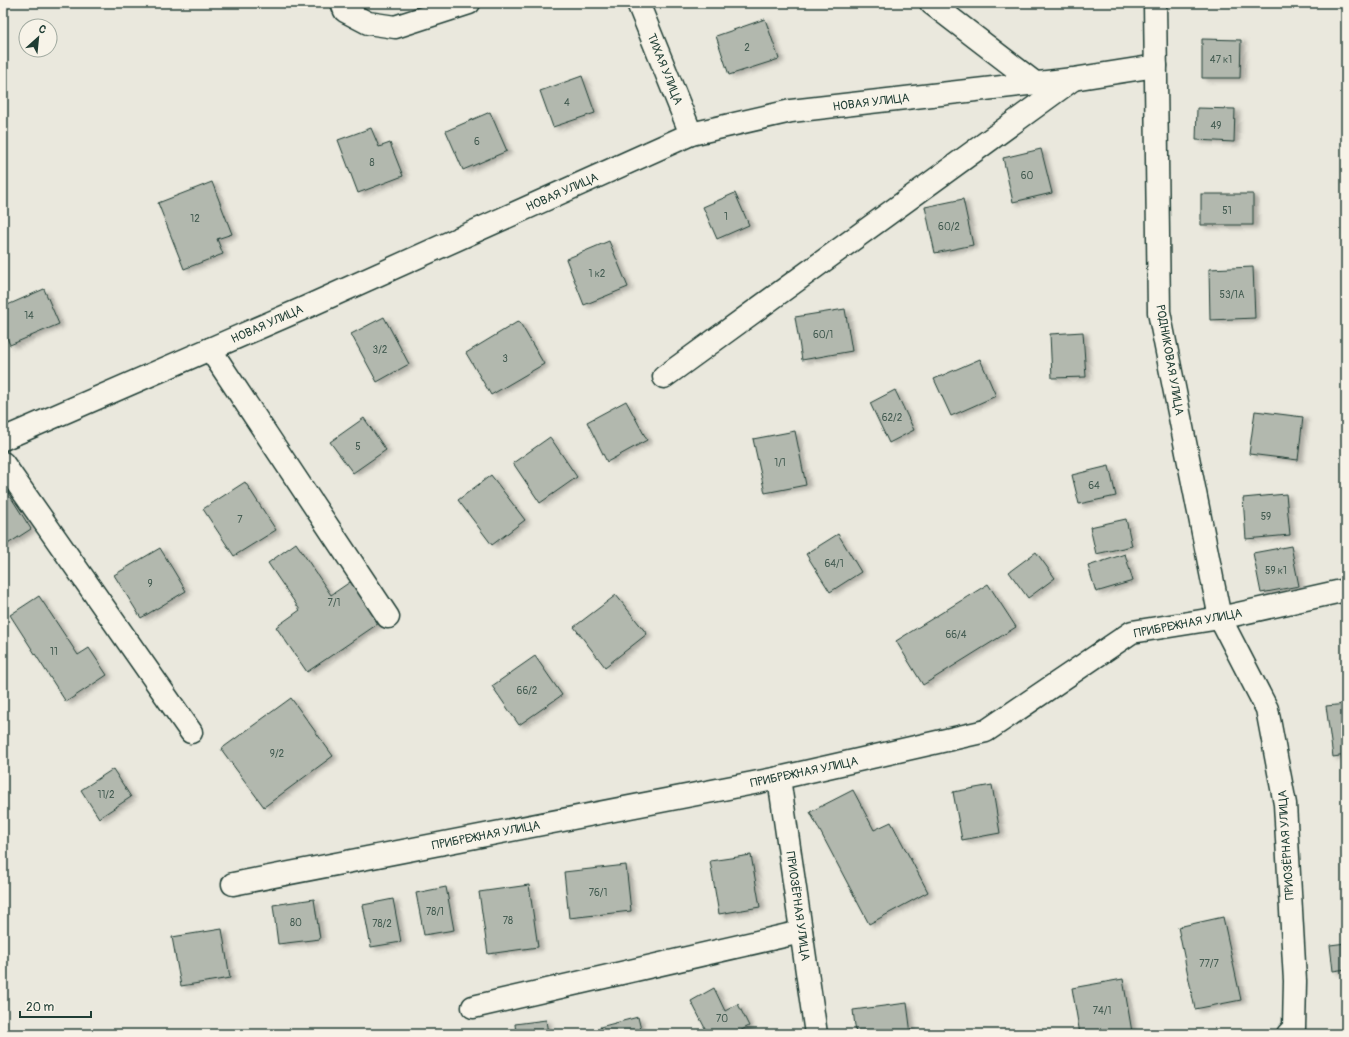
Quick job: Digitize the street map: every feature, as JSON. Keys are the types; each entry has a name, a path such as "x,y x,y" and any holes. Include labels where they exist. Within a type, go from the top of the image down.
{"street":[{"path":"342,3 345,11 368,23 395,27 469,3"},
{"name":"ТИХАЯ УЛИЦА","path":"638,3 692,134"},
{"path":"931,3 1035,83"},
{"name":"РОДНИКОВАЯ УЛИЦА","path":"1155,3 1159,312 1220,618"},
{"name":"НОВАЯ УЛИЦА","path":"3,439 210,349 692,134 791,111 1072,79 1156,66"},
{"path":"664,377 1072,79"},
{"path":"210,349 388,617"},
{"path":"3,463 191,732"},
{"name":"ПРИБРЕЖНАЯ УЛИЦА","path":"233,884 780,778 986,731 1132,632 1220,618 1346,590"},
{"name":"ПРИОЗЁРНАЯ УЛИЦА","path":"1220,618 1267,709 1285,804 1295,981 1292,1032"},
{"name":"ПРИОЗЁРНАЯ УЛИЦА","path":"780,778 816,1034"},
{"path":"473,1007 801,932"}],"building":[{"path":"765,19 779,59 729,75 716,36"},
{"path":"1202,39 1241,40 1240,78 1202,78"},
{"path":"582,76 595,113 553,127 540,91"},
{"path":"1197,108 1235,109 1234,142 1196,140"},
{"path":"490,112 507,151 463,170 446,131"},
{"path":"371,128 379,147 390,143 403,176 358,193 338,140"},
{"path":"1041,149 1052,193 1013,202 1003,158"},
{"path":"212,182 232,234 217,239 223,254 184,269 158,203"},
{"path":"735,193 749,225 717,239 703,207"},
{"path":"1201,194 1253,194 1253,225 1201,225"},
{"path":"963,199 973,245 935,253 925,207"},
{"path":"609,241 628,287 584,305 566,259"},
{"path":"1253,267 1255,318 1210,320 1209,269"},
{"path":"44,289 59,324 10,345 3,328 3,307"},
{"path":"845,309 852,351 802,360 795,317"},
{"path":"384,317 409,364 377,382 351,334"},
{"path":"519,321 544,364 491,395 466,353"},
{"path":"1083,332 1086,377 1052,378 1050,334"},
{"path":"980,359 996,396 951,416 934,379"},
{"path":"895,390 914,430 889,443 870,403"},
{"path":"626,401 647,440 607,462 587,422"},
{"path":"1255,411 1303,417 1298,460 1249,454"},
{"path":"364,418 386,450 353,473 330,442"},
{"path":"795,431 806,485 765,493 753,439"},
{"path":"550,437 577,477 540,503 513,463"},
{"path":"1109,466 1116,496 1079,504 1072,475"},
{"path":"491,475 525,520 492,545 458,500"},
{"path":"245,482 276,530 234,556 203,509"},
{"path":"3,485 31,529 3,547"},
{"path":"1286,494 1290,535 1246,539 1243,498"},
{"path":"1126,519 1132,546 1096,554 1090,527"},
{"path":"838,534 861,572 830,592 806,554"},
{"path":"296,543 331,595 350,582 388,617 307,672 276,627 300,610 268,563"},
{"path":"1291,546 1299,586 1261,593 1253,553"},
{"path":"160,548 186,591 141,618 114,575"},
{"path":"1036,552 1055,578 1028,598 1009,572"},
{"path":"1125,554 1133,581 1096,592 1088,566"},
{"path":"988,584 1016,627 923,685 896,641"},
{"path":"616,595 647,634 605,667 574,627"},
{"path":"39,596 78,655 89,648 107,675 66,702 10,615"},
{"path":"535,656 562,695 519,725 492,686"},
{"path":"291,698 333,756 264,807 221,749"},
{"path":"1346,704 1346,755 1333,757 1326,706"},
{"path":"113,769 131,797 99,818 81,790"},
{"path":"992,785 1000,833 962,840 953,792"},
{"path":"853,790 874,830 891,822 928,892 869,924 810,812"},
{"path":"751,855 760,907 719,914 710,861"},
{"path":"626,865 631,911 569,918 564,872"},
{"path":"529,885 538,947 488,954 479,892"},
{"path":"446,887 454,930 424,935 416,893"},
{"path":"314,899 320,939 278,944 273,905"},
{"path":"393,899 401,942 371,947 363,905"},
{"path":"1223,917 1241,1000 1195,1009 1178,927"},
{"path":"222,929 230,978 181,986 172,937"},
{"path":"1346,943 1346,969 1333,971 1330,945"},
{"path":"1123,979 1132,1032 1119,1034 1080,1034 1072,988"},
{"path":"714,988 725,1011 738,1004 749,1026 734,1034 708,1034 691,1001"},
{"path":"907,1003 911,1034 856,1034 853,1010"},
{"path":"638,1017 642,1034 602,1034 600,1027"},
{"path":"546,1020 548,1034 516,1034 515,1024"}]}
